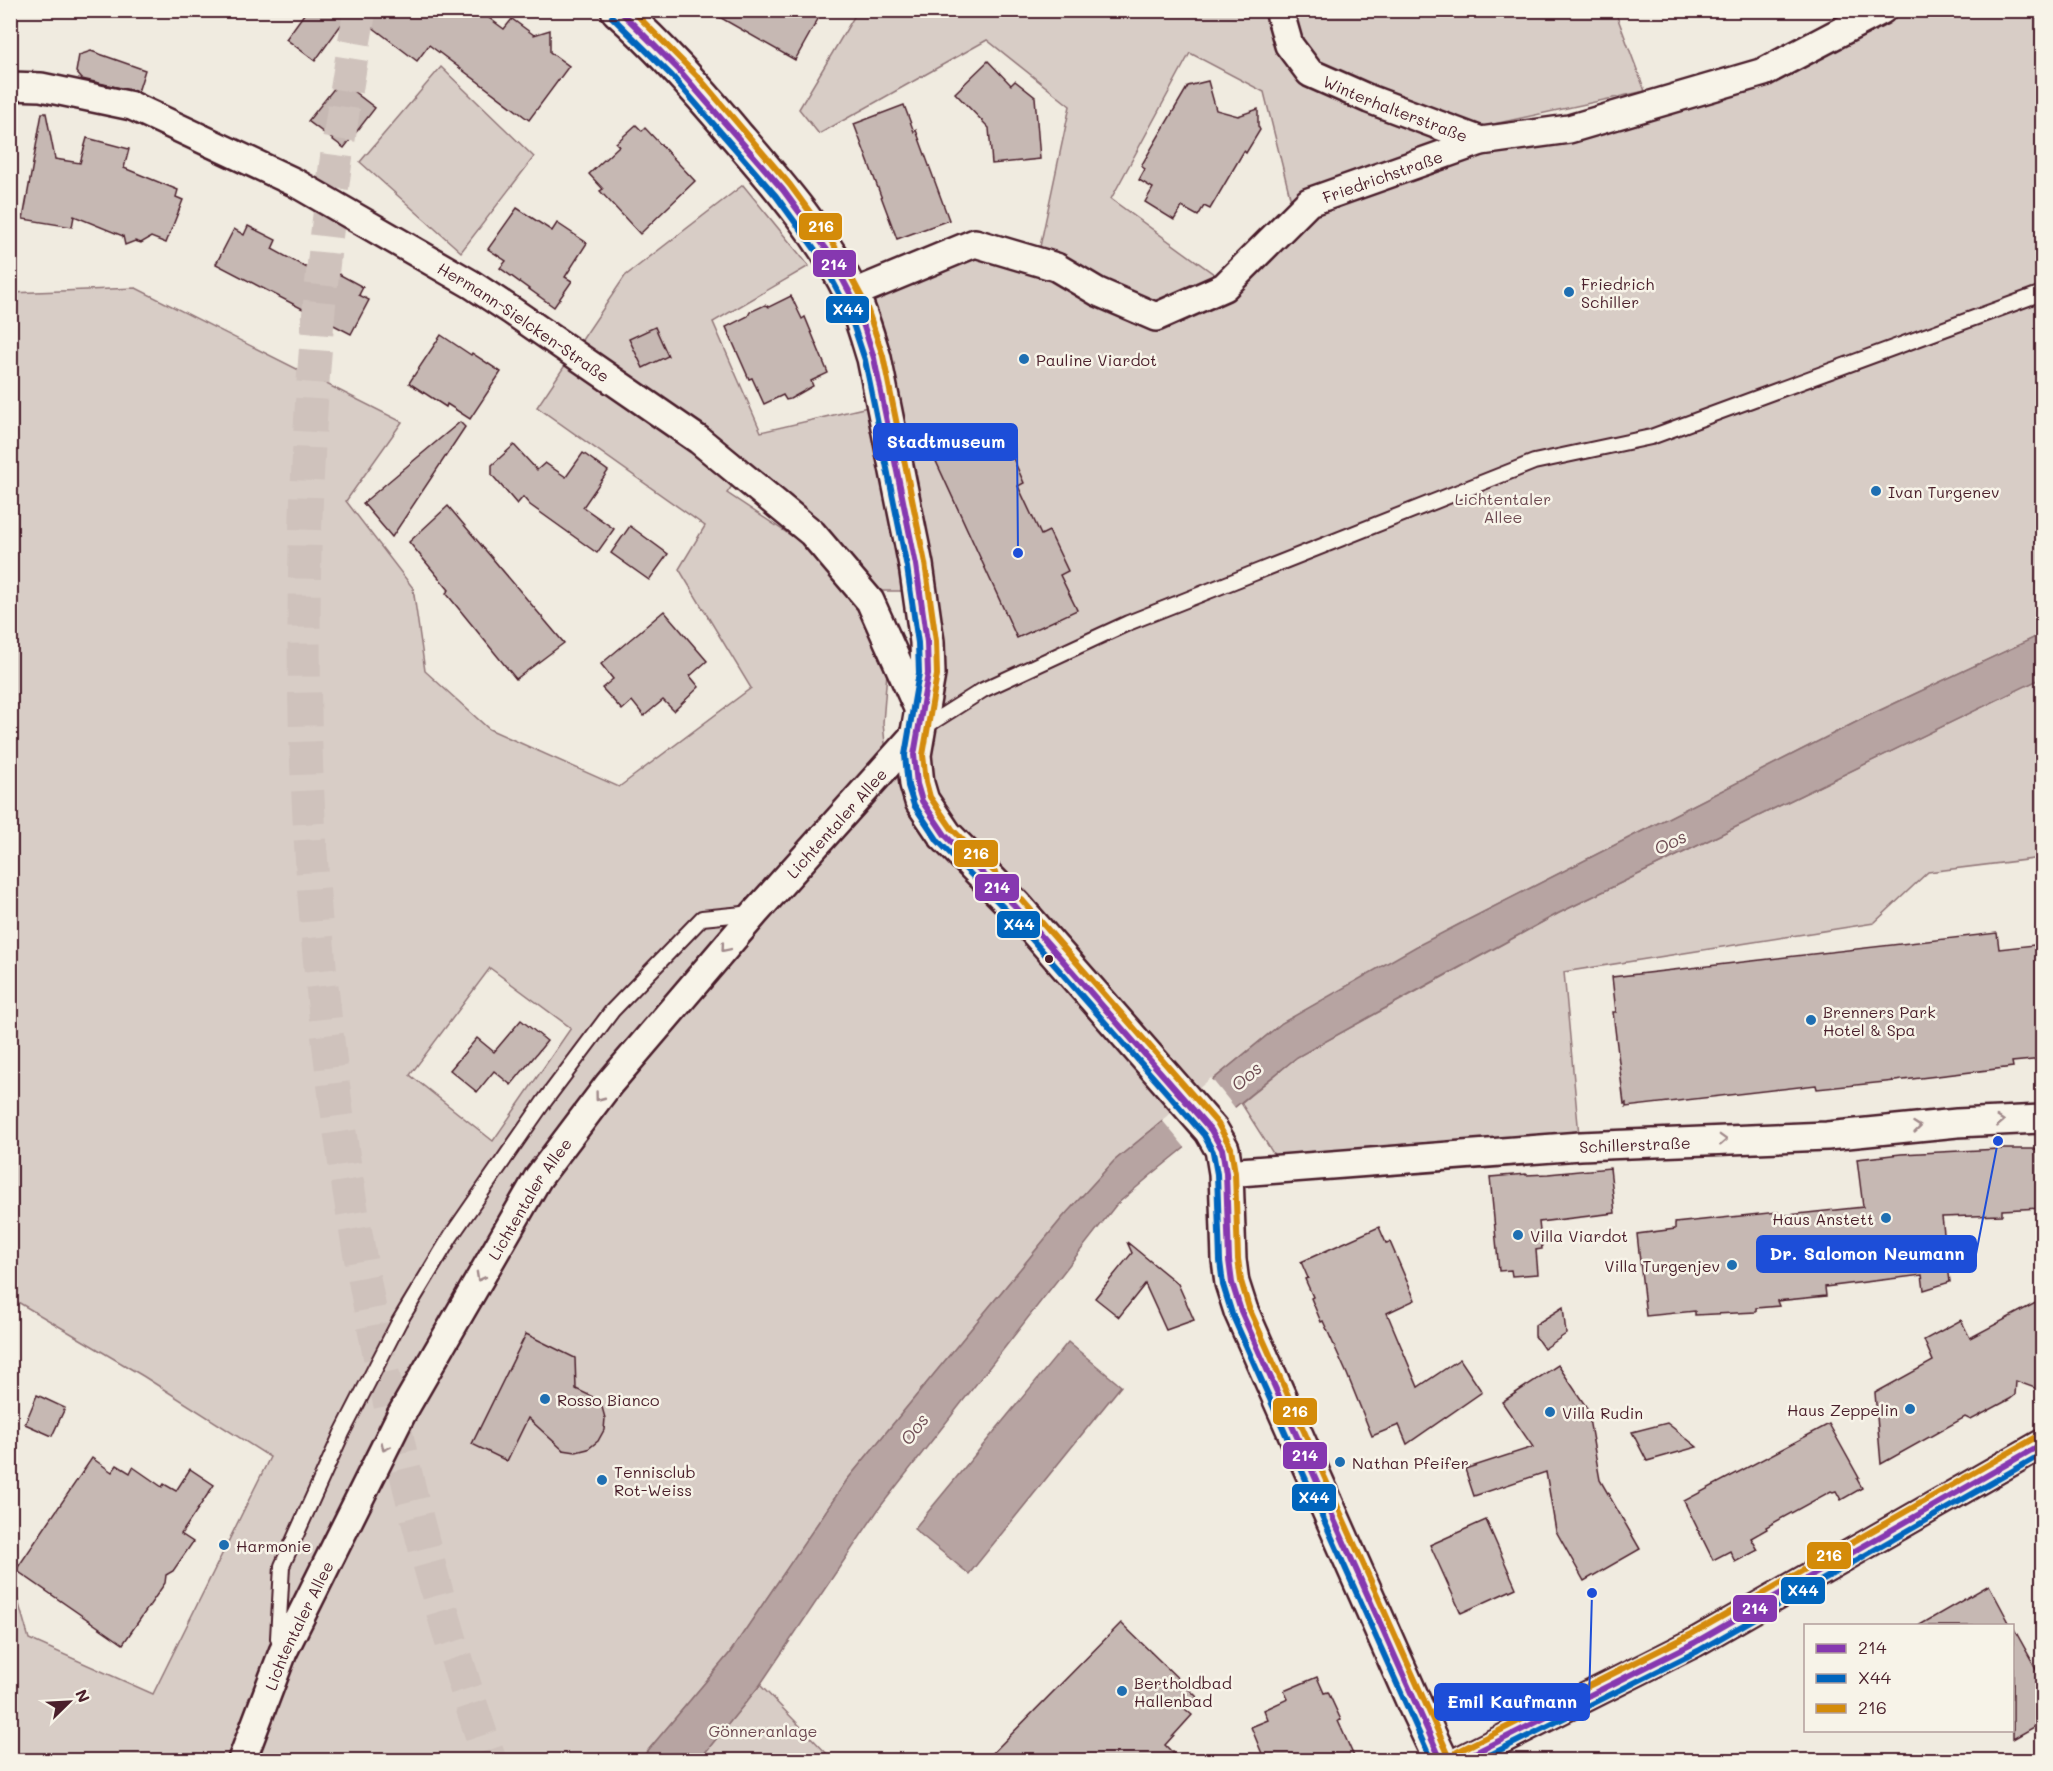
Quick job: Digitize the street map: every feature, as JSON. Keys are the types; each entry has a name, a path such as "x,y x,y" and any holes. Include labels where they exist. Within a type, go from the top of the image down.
{"main road":[{"path":"618,10 691,82 777,183 814,232 852,294 874,358 922,597 928,674 914,755 917,784 922,801 945,835 1015,906 1211,1130 1222,1149 1226,1173 1229,1260 1232,1283 1241,1311 1415,1705 1442,1761"}],"street":[{"name":"Winterhalterstraße","path":"1280,10 1289,45 1310,73 1368,99 1481,141"},
{"name":"Friedrichstraße","path":"852,294 975,243 1056,267 1098,292 1156,317 1224,287 1310,202 1481,141 1569,129 1764,72 1882,10"},
{"name":"Hermann-Sielcken-Straße","path":"10,86 41,87 132,106 294,182 471,284 699,441 812,533 870,601 919,723"},
{"name":"Lichtentaler Allee","path":"242,1761 283,1653 401,1415 538,1178 609,1084 919,723"},
{"name":"Schillerstraße","path":"1226,1173 1580,1146 1827,1136 1957,1123 2043,1119"},
{"path":"1461,1761 1694,1643 2043,1444"}],"lane":[{"name":"Lichtentaler Allee","path":"919,723 983,690 1128,623 1534,462 1651,437 2043,293"},
{"path":"283,1653 278,1638 282,1566 342,1433 394,1332 451,1236 543,1103 612,1011 702,918 755,913"}],"green space":[{"path":"858,10 1615,11 1645,91 1480,127 1291,201 1264,92 1190,53 1111,199 1222,280 1157,313 1038,256 1070,106 987,40 819,134 799,109"},
{"path":"1882,11 2042,11 2042,634 1870,715 1458,925 1282,1023 1114,1161 1063,1217 847,1480 729,1654 640,1760 11,1760 10,1573 29,1639 153,1694 270,1457 143,1376 11,1298 11,293 136,288 402,422 346,501 413,588 425,671 489,729 619,787 751,688 679,569 705,526 537,407 625,276 743,185 809,266 713,322 761,432 868,407 910,591 872,591 745,467 727,493 802,543 856,606 887,672 883,723 887,764 928,674 852,294 975,243 1156,317 1224,287 1309,202 1764,73","holes":["490,968 571,1028 493,1141 410,1075"]},
{"path":"441,67 534,157 461,252 360,162"},
{"path":"2042,678 2042,858 1928,872 1874,923 1564,972 1580,1146 1283,1169 1241,1103 1297,1057 1559,913"},
{"name":"Gönneranlage","path":"760,1685 833,1760 699,1760"}],"water":[{"name":"Oos","path":"2042,634 2042,678 1559,913 1297,1057 1116,1205 880,1507 760,1685 699,1760 640,1760 729,1654 847,1480 1063,1217 1114,1161 1282,1023 1458,925 1870,715"},
{"path":"1068,1342 1121,1386 969,1574 914,1529"}],"pier":[{"path":"1211,1078 1236,1109 1187,1150 1162,1120"}],"building":[{"path":"307,10 478,10 504,29 512,19 534,35 550,30 550,52 569,66 529,120 429,45 417,61 351,11 315,61 286,39"},
{"path":"707,10 823,10 795,60"},
{"path":"91,51 145,70 138,92 82,79 76,72 79,55"},
{"path":"988,61 1011,85 1015,81 1035,97 1040,159 992,164 989,128 955,93"},
{"path":"340,81 375,108 344,148 308,121"},
{"path":"1208,81 1216,110 1238,116 1258,109 1260,130 1246,153 1244,151 1210,209 1204,206 1198,216 1182,207 1174,220 1145,202 1153,188 1139,180 1145,169 1141,166 1188,86"},
{"path":"904,105 914,132 916,130 949,220 897,239 854,124"},
{"path":"42,113 46,113 55,159 80,163 87,138 129,149 124,168 178,190 176,197 183,200 166,243 151,237 141,243 135,241 125,245 123,236 74,216 72,227 23,219"},
{"path":"636,125 642,131 645,128 695,181 640,234 600,191 603,189 589,174 619,146 616,143"},
{"path":"517,208 552,231 557,223 587,243 565,277 572,281 554,307 500,268 506,261 488,249"},
{"path":"248,226 276,240 272,249 320,275 331,279 335,272 363,287 359,295 369,300 351,334 216,264 234,229 244,235"},
{"path":"791,296 802,319 805,317 828,373 811,381 813,386 790,399 786,400 783,395 764,404 752,378 749,379 726,327 748,316 750,312 765,305 769,307"},
{"path":"655,327 668,356 643,368 629,339"},
{"path":"441,335 501,372 470,419 447,404 446,407 409,383"},
{"path":"460,422 465,427 392,537 363,503"},
{"path":"1000,429 1024,483 1018,486 1041,535 1049,531 1068,571 1060,575 1077,610 1017,638 935,459"},
{"path":"514,445 537,470 545,463 566,477 583,453 608,471 583,507 614,529 597,553 530,505 523,497 517,504 492,475 492,465"},
{"path":"448,506 564,643 516,679 446,593 449,590 409,542"},
{"path":"630,526 668,554 649,580 611,553"},
{"path":"664,611 707,661 690,676 699,687 674,711 663,700 644,716 632,701 622,710 602,688 613,679 601,664"},
{"name":"Brenners Park Hotel & Spa","path":"1997,933 1999,949 2043,944 2043,1059 2012,1062 2013,1067 1895,1081 1817,1089 1816,1085 1626,1107 1626,1103 1624,1104 1613,1012 1616,1012 1612,977"},
{"path":"521,1020 547,1041 511,1085 494,1071 477,1092 450,1070 477,1038 494,1052"},
{"path":"2043,1149 2043,1208 2002,1210 2002,1215 1942,1217 1950,1282 1924,1290 1922,1275 1825,1287 1826,1296 1777,1301 1779,1306 1756,1308 1756,1312 1695,1315 1695,1311 1646,1316 1637,1234 1675,1229 1675,1223 1778,1212 1779,1216 1863,1207 1857,1159 1901,1154"},
{"name":"Villa Viardot","path":"1610,1168 1615,1213 1539,1222 1542,1249 1536,1250 1538,1274 1512,1276 1511,1270 1499,1271 1490,1177"},
{"path":"1379,1227 1386,1243 1390,1242 1415,1300 1387,1313 1418,1387 1460,1359 1482,1392 1407,1444 1399,1425 1372,1436 1347,1374 1311,1298 1313,1297 1305,1279 1308,1278 1301,1262"},
{"path":"1127,1242 1178,1284 1194,1320 1166,1330 1145,1284 1119,1317 1095,1298 1132,1253"},
{"path":"2043,1299 2043,1391 2016,1381 2015,1395 2010,1399 1971,1420 1965,1417 1881,1464 1875,1393 1933,1361 1924,1340 1961,1320 1970,1338"},
{"path":"1563,1307 1566,1334 1544,1349 1535,1336 1535,1325"},
{"name":"Rosso Bianco","path":"526,1334 575,1358 576,1389 593,1397 602,1407 605,1418 604,1430 598,1441 588,1449 576,1452 563,1450 528,1418 507,1461 472,1444"},
{"path":"1558,1365 1587,1408 1600,1480 1640,1549 1584,1581 1556,1531 1546,1472 1474,1496 1465,1469 1533,1447 1502,1402"},
{"path":"37,1395 65,1408 52,1436 25,1424"},
{"path":"1667,1423 1697,1447 1647,1461 1632,1432"},
{"path":"1829,1424 1859,1478 1857,1479 1862,1488 1841,1500 1836,1491 1831,1491 1766,1527 1767,1529 1751,1538 1758,1550 1735,1562 1730,1551 1713,1560 1684,1501"},
{"path":"92,1458 112,1472 117,1465 130,1473 133,1467 162,1487 164,1484 176,1491 190,1469 214,1485 181,1534 193,1542 173,1571 166,1575 165,1583 123,1644 16,1570"},
{"path":"1486,1520 1516,1588 1461,1613 1430,1545"},
{"path":"1989,1585 2010,1624 1921,1624"},
{"name":"Bertholdbad Hallenbad","path":"1121,1623 1197,1697 1185,1709 1192,1715 1165,1745 1181,1761 985,1761"},
{"path":"2014,1629 2043,1681 2043,1722 2013,1739"},
{"path":"1317,1677 1324,1693 1328,1692 1341,1720 1338,1721 1356,1761 1265,1761 1251,1727 1268,1720 1264,1710 1288,1699 1284,1691"}],"tunnel":[{"path":"360,10 335,171 317,333 307,495 304,658 309,820 322,982 342,1143 369,1304 393,1420 421,1535 453,1648 490,1760"}],"transit line":[{"name":"214","path":"619,10 679,70 783,190 827,250 858,308 874,358 916,565 927,642 928,674 914,755 917,784 922,801 945,835 1015,906 1211,1130 1222,1149 1226,1173 1229,1260 1232,1283 1241,1311 1441,1760"},
{"name":"216","path":"632,10 700,79 790,185 834,245 866,305 883,356 925,563 936,641 937,675 923,755 930,797 952,829 1022,900 1218,1124 1231,1148 1235,1173 1238,1259 1241,1281 1249,1308 1449,1756"},
{"name":"X44","path":"612,17 672,76 776,196 819,255 849,312 865,360 907,567 918,643 919,673 905,755 908,786 914,805 938,841 1008,912 1204,1135 1213,1152 1217,1174 1220,1261 1223,1285 1232,1314 1431,1760"},
{"name":"216","path":"1457,1752 1690,1635 2038,1436"},
{"name":"214","path":"1461,1760 1694,1643 2042,1444"},
{"name":"X44","path":"1480,1760 1698,1651 2042,1454"}],"place":[{"name":"Friedrich Schiller","path":"1569,292"},
{"name":"Pauline Viardot","path":"1024,359"},
{"name":"Ivan Turgenev","path":"1876,491"},
{"name":"Stadtmuseum","path":"1018,553"},
{"name":"Brenners Park Hotel & Spa","path":"1811,1020"},
{"name":"Dr. Salomon Neumann","path":"1998,1141"},
{"name":"Haus Anstett","path":"1886,1218"},
{"name":"Villa Viardot","path":"1518,1235"},
{"name":"Villa Turgenjev","path":"1732,1265"},
{"name":"Rosso Bianco","path":"545,1399"},
{"name":"Haus Zeppelin","path":"1910,1409"},
{"name":"Villa Rudin","path":"1550,1412"},
{"name":"Nathan Pfeifer","path":"1340,1462"},
{"name":"Tennisclub Rot-Weiss","path":"602,1480"},
{"name":"Harmonie","path":"224,1545"},
{"name":"Emil Kaufmann","path":"1592,1593"},
{"name":"Bertholdbad Hallenbad","path":"1122,1691"}]}
